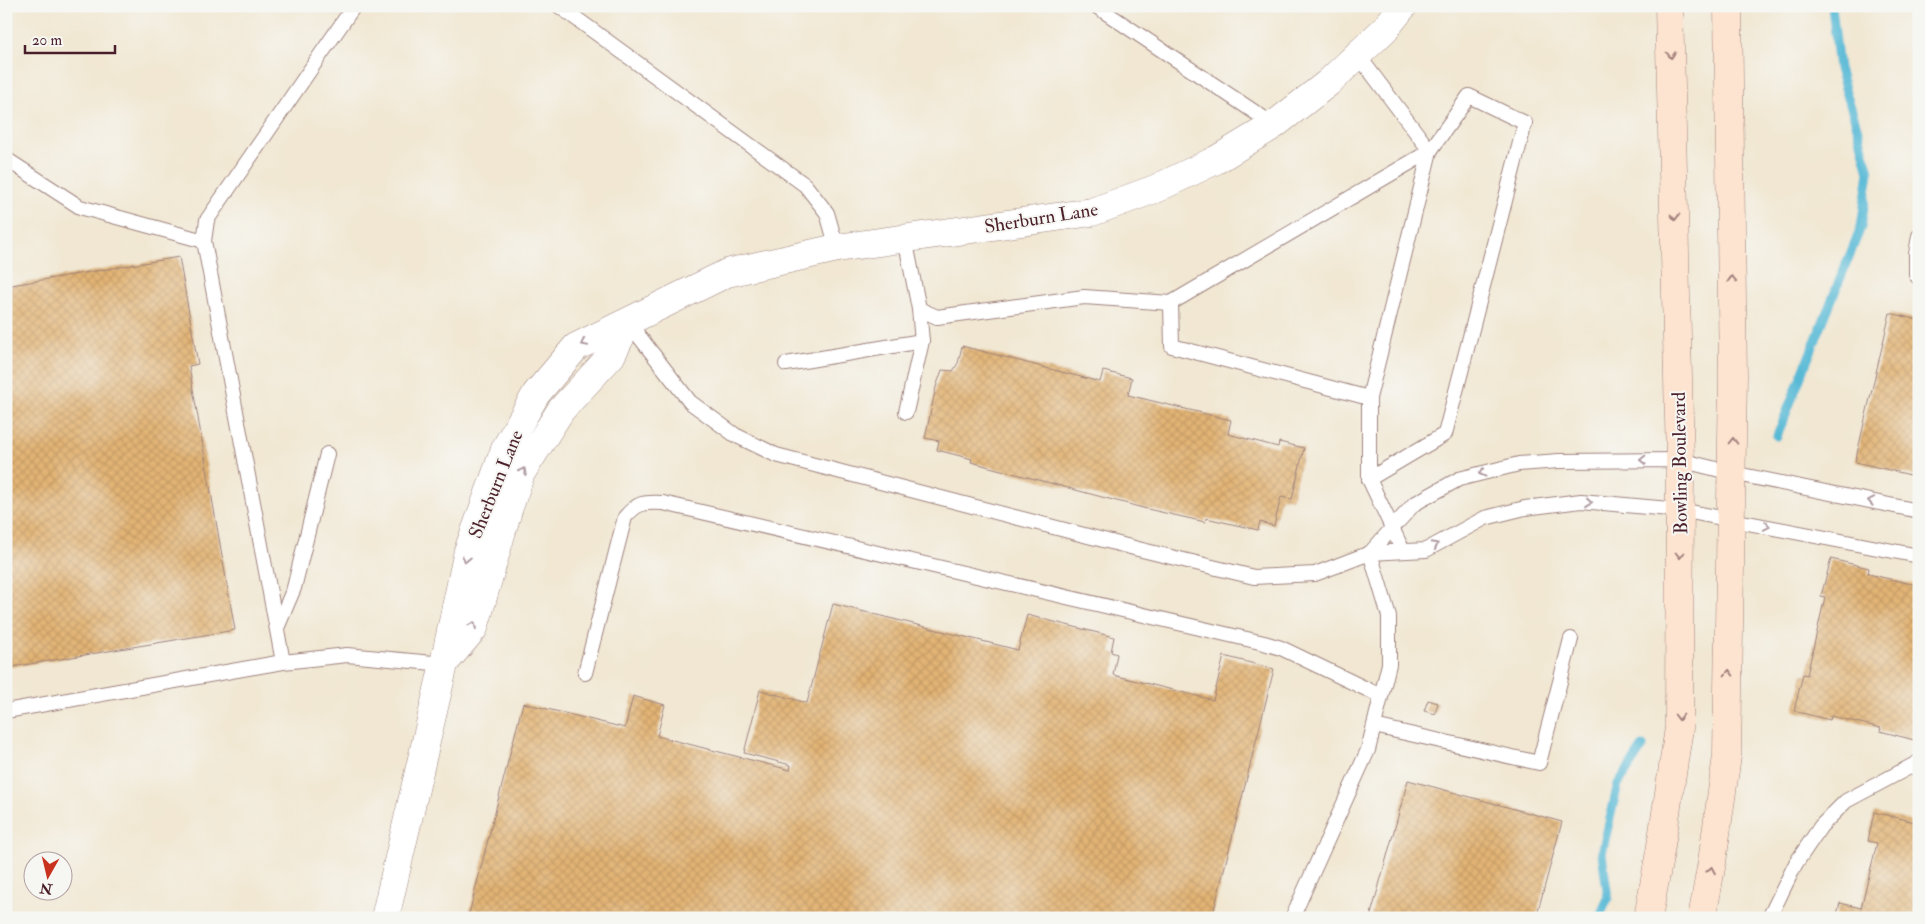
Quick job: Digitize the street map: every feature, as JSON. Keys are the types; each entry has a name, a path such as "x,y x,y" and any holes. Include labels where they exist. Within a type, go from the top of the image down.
{"street":[{"name":"Sherburn Lane","path":"385,918 444,664 474,628 508,510 521,473 561,410 611,356 628,322 656,306 727,273 837,248 1092,212 1155,189 1216,160 1274,125 1328,84 1385,28 1403,6"},
{"name":"Bowling Boulevard","path":"1648,918 1679,728 1680,460 1669,6"},
{"path":"1702,918 1727,756 1734,376 1728,6"}],"lane":[{"path":"283,662 204,241 207,220 354,6"},
{"path":"559,6 805,185 827,213 837,248"},
{"path":"1096,6 1274,125"},
{"path":"1358,55 1430,151"},
{"path":"1368,479 1445,434 1525,123 1469,96 1430,151 1369,398 1368,479 1403,551"},
{"path":"919,309 938,317 1084,297 1171,303 1430,151"},
{"path":"6,159 80,207 204,241"},
{"path":"1919,236 1916,254 1916,275 1919,278"},
{"path":"904,238 919,309 922,341 906,412"},
{"path":"1171,303 1172,346 1369,398"},
{"path":"628,322 690,402 735,435 776,455 1254,577 1315,574 1370,553 1426,550 1485,518 1525,508 1581,502 1680,510 1919,556"},
{"path":"786,364 922,341"},
{"path":"277,628 294,588 327,454"},
{"path":"1370,553 1414,504 1459,479 1519,464 1559,461 1680,460 1732,473 1919,511"},
{"path":"585,673 626,516 635,506 648,502 662,503 1264,643 1281,648 1381,696"},
{"path":"1292,918 1368,750 1389,664 1388,616 1370,553"},
{"path":"1374,726 1538,763 1571,639"},
{"path":"6,711 283,662 347,655 444,664"},
{"path":"1770,918 1796,863 1821,826 1846,801 1919,762"}],"building":[{"path":"179,257 198,364 189,366 235,630 6,668 6,286"},
{"path":"1890,313 1919,320 1919,477 1855,462"},
{"path":"962,346 1100,382 1103,371 1132,378 1128,395 1231,420 1228,434 1278,447 1279,442 1304,448 1292,499 1281,497 1274,526 1260,522 1258,530 1206,518 1205,522 1143,508 971,462 972,459 937,450 939,441 925,438 936,387 942,370 953,371 958,363"},
{"path":"1831,559 1869,568 1868,574 1916,585 1919,577 1919,721 1914,740 1880,731 1881,728 1831,716 1830,720 1794,711 1803,674 1807,675 1825,597 1821,596"},
{"path":"833,604 1018,650 1027,615 1114,637 1111,652 1117,654 1113,675 1213,700 1224,656 1274,669 1212,918 468,918 523,703 625,728 633,696 665,705 657,736 790,770 791,765 744,753 760,690 807,703"},
{"path":"1428,700 1438,703 1435,714 1424,711"},
{"path":"1408,780 1562,822 1536,918 1370,918"},
{"path":"1874,812 1919,823 1919,918 1836,918 1840,903 1861,908 1877,843 1868,841"}],"waterway":[{"path":"1777,436 1861,227 1869,172 1839,69 1832,6"},
{"path":"1599,918 1608,898 1602,853 1618,784 1643,746"}]}
